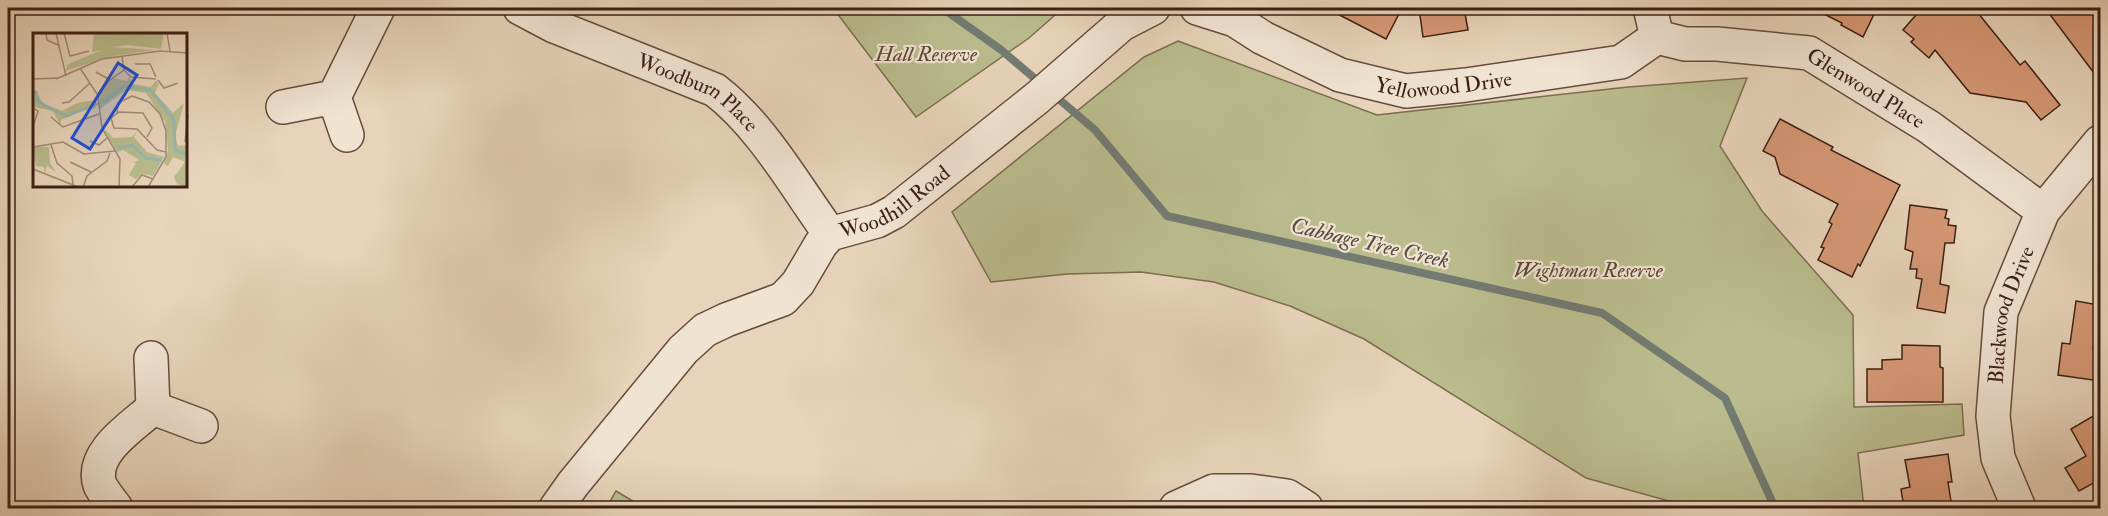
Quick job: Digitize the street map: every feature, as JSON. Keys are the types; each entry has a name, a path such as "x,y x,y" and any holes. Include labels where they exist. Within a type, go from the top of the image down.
{"street":[{"path":"347,135 334,97 378,8"},
{"name":"Woodburn Place","path":"520,8 554,26 715,90 735,105 753,126 830,234"},
{"name":"Woodhill Road","path":"556,508 683,350 705,330 783,299 798,283 821,244 830,234 852,227 865,226 894,212 1036,98 1126,16 1153,8"},
{"path":"1162,8 1181,10 1189,8"},
{"name":"Yellowood Drive","path":"1197,8 1232,14 1263,38 1340,75 1406,91 1466,85 1621,62 1653,22"},
{"name":"Glenwood Place","path":"1653,22 1685,44 1717,44 1809,53 1929,127 2043,211"},
{"path":"283,107 334,97"},
{"name":"Blackwood Drive","path":"2019,508 1998,458 1994,416 2001,312 2043,211 2100,142"},
{"path":"116,508 100,485 98,470 106,450 153,408 152,358"},
{"path":"153,408 201,426"},
{"path":"1176,508 1214,491 1242,491 1287,496 1306,508"}],"green space":[{"name":"Hall Reserve","path":"833,8 1063,8 1029,38 916,117"},
{"name":"Wightman Reserve","path":"1178,41 1377,115 1628,87 1747,78 1720,146 1762,211 1853,315 1854,407 1962,404 1964,435 1858,453 1864,508 1668,508 1669,501 1586,478 1364,339 1290,306 1214,282 1141,272 1067,274 991,282 952,212 1144,57"},
{"path":"616,491 641,506 639,508 606,508"}],"building":[{"path":"1326,8 1402,8 1386,39"},
{"path":"1419,8 1464,8 1468,30 1423,37"},
{"path":"1812,8 1877,8 1863,37"},
{"path":"1922,8 1974,8 2020,65 2025,61 2060,105 2041,120 2026,102 1970,93 1935,50 1929,58 1911,42 1914,39 1903,30"},
{"path":"2045,8 2100,8 2100,81"},
{"path":"1780,119 1833,147 1831,150 1900,185 1860,266 1858,264 1852,277 1818,260 1824,248 1821,247 1832,224 1829,222 1838,204 1780,174 1775,157 1763,151"},
{"path":"1910,205 1947,210 1945,218 1949,219 1948,225 1956,226 1954,243 1945,243 1940,284 1949,286 1945,313 1917,308 1922,279 1916,278 1917,269 1910,269 1913,252 1905,249"},
{"path":"2076,301 2099,305 2093,349 2100,350 2100,381 2058,375 2062,343 2070,344"},
{"path":"1902,345 1940,346 1940,367 1943,368 1943,402 1867,402 1867,369 1882,369 1882,360 1902,359"},
{"path":"2100,412 2100,483 2099,480 2079,491 2065,468 2086,456 2071,429"},
{"path":"1948,454 1952,482 1948,482 1952,508 1904,508 1901,489 1910,487 1905,460"}],"waterway":[{"name":"Cabbage Tree Creek","path":"942,8 1000,49 1040,83"},
{"name":"Cabbage Tree Creek","path":"1054,95 1095,130 1167,216 1602,313 1725,398 1775,508"}]}
